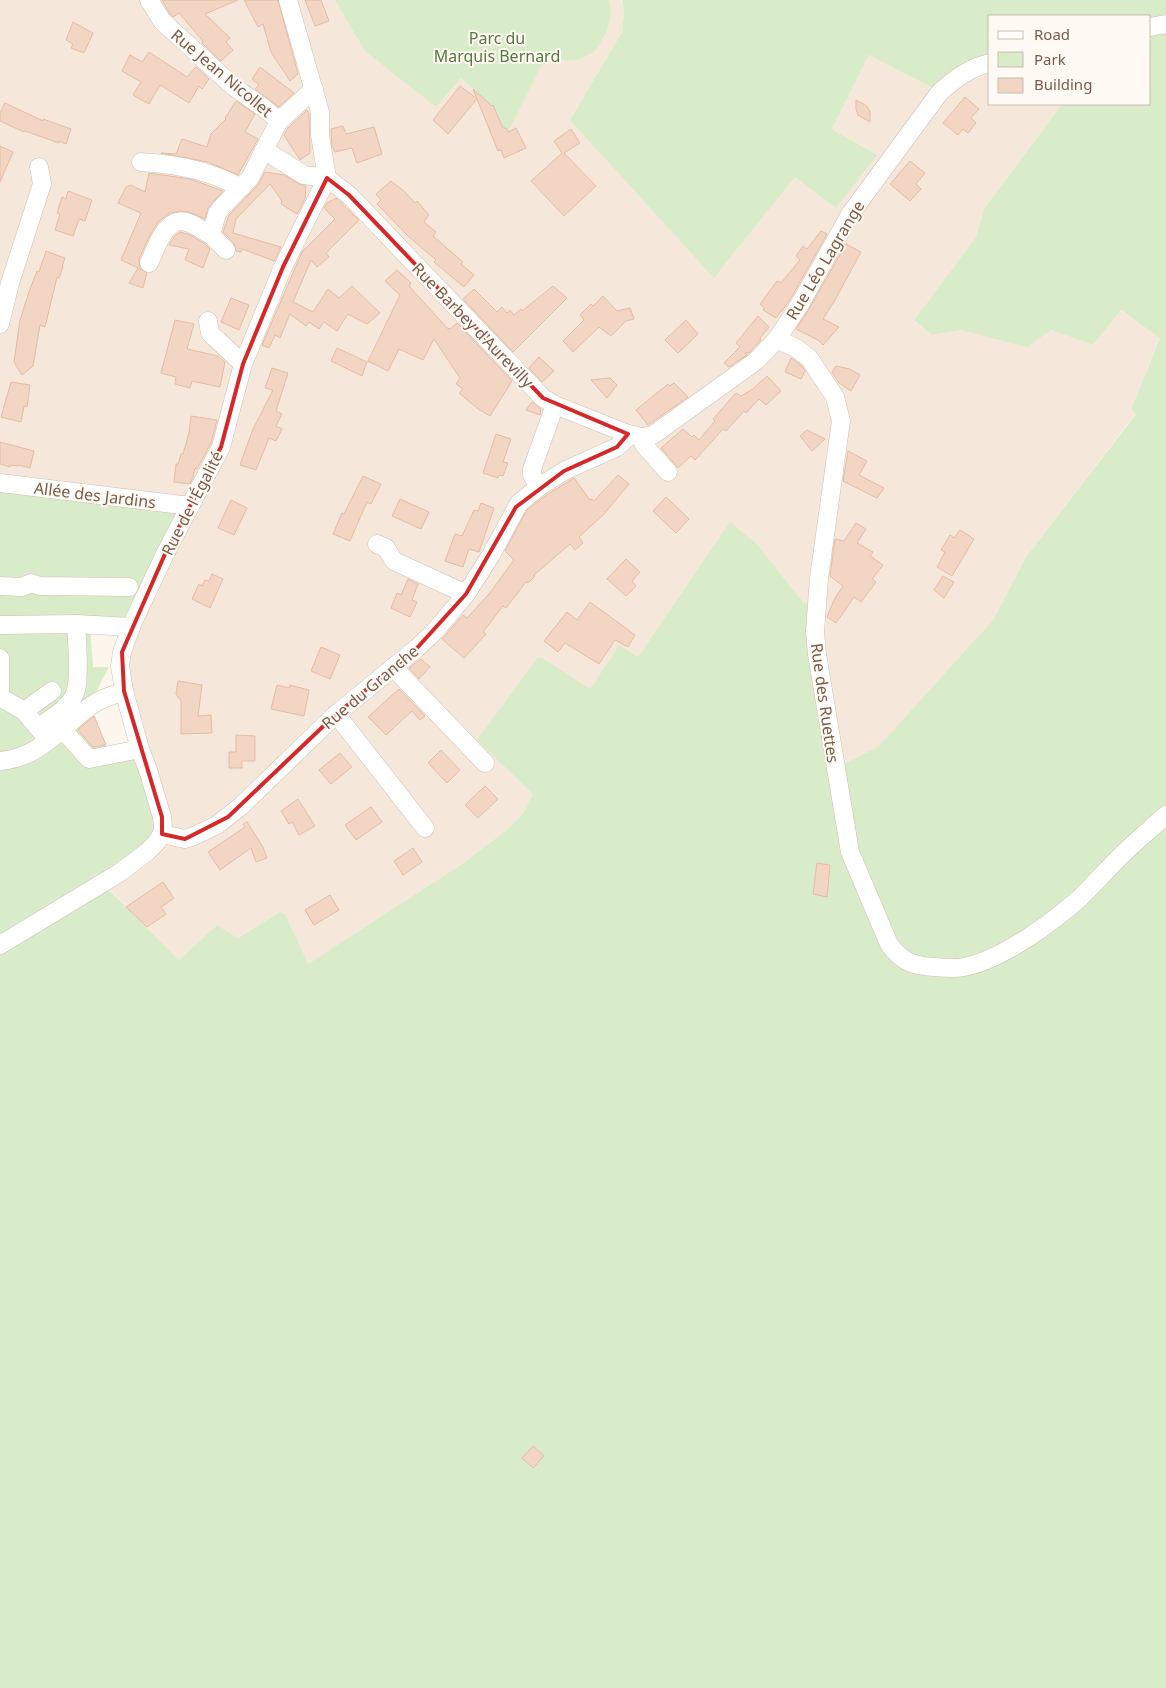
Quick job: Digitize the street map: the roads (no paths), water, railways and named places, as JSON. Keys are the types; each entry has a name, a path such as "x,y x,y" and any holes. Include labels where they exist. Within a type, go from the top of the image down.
{"street":[{"name":"Rue Jean Nicollet","path":"148,0 162,21 234,87 279,121"},
{"path":"264,150 304,175 327,178 320,135 320,112 288,0"},
{"path":"1151,27 1166,24"},
{"name":"Rue Léo Lagrange","path":"635,436 653,435 729,381 756,360 777,339 800,304 850,213 940,92 957,78 978,65 988,63"},
{"path":"211,235 221,208 253,173 279,121 314,89"},
{"path":"141,162 176,164 225,179 241,188"},
{"path":"0,324 10,283 42,184 39,168"},
{"name":"Rue de l'Égalité","path":"162,834 162,817 124,691 120,658 131,627 221,447 243,364 283,267 327,178"},
{"name":"Rue Barbey d'Aurevilly","path":"327,178 349,195 543,398 555,405 635,436"},
{"path":"149,263 166,230 171,225 180,222 186,222 211,235 226,250"},
{"path":"208,321 210,333 243,364"},
{"name":"Rue des Ruettes","path":"777,339 796,348 809,358 835,397 841,421 820,578 816,654 850,852 889,944 904,961 922,966 963,968 1007,950 1036,931 1080,897 1128,849 1166,815"},
{"path":"538,486 532,475 532,468 555,405"},
{"path":"635,436 668,472"},
{"name":"Rue du Granche","path":"162,834 186,839 216,825 241,806 336,714 435,631 466,594 491,555 516,507 538,486 564,471 617,447 626,439 635,436"},
{"name":"Allée des Jardins","path":"0,483 190,506"},
{"path":"376,544 386,548 394,560 466,594"},
{"path":"0,586 22,587 31,583 40,586 129,587"},
{"path":"38,727 59,712 70,701 76,690 76,624"},
{"path":"0,625 76,624 131,627"},
{"path":"0,658 0,690"},
{"path":"393,667 485,764"},
{"path":"24,711 52,691"},
{"path":"0,761 28,755 49,742 93,704 124,691"},
{"path":"0,697 24,711 49,742"},
{"path":"336,714 426,828"},
{"path":"63,730 88,759 140,749"},
{"path":"0,945 119,873 147,852 162,834"}],"park label":[{"name":"Parc du Marquis Bernard","path":"497,47"}]}
